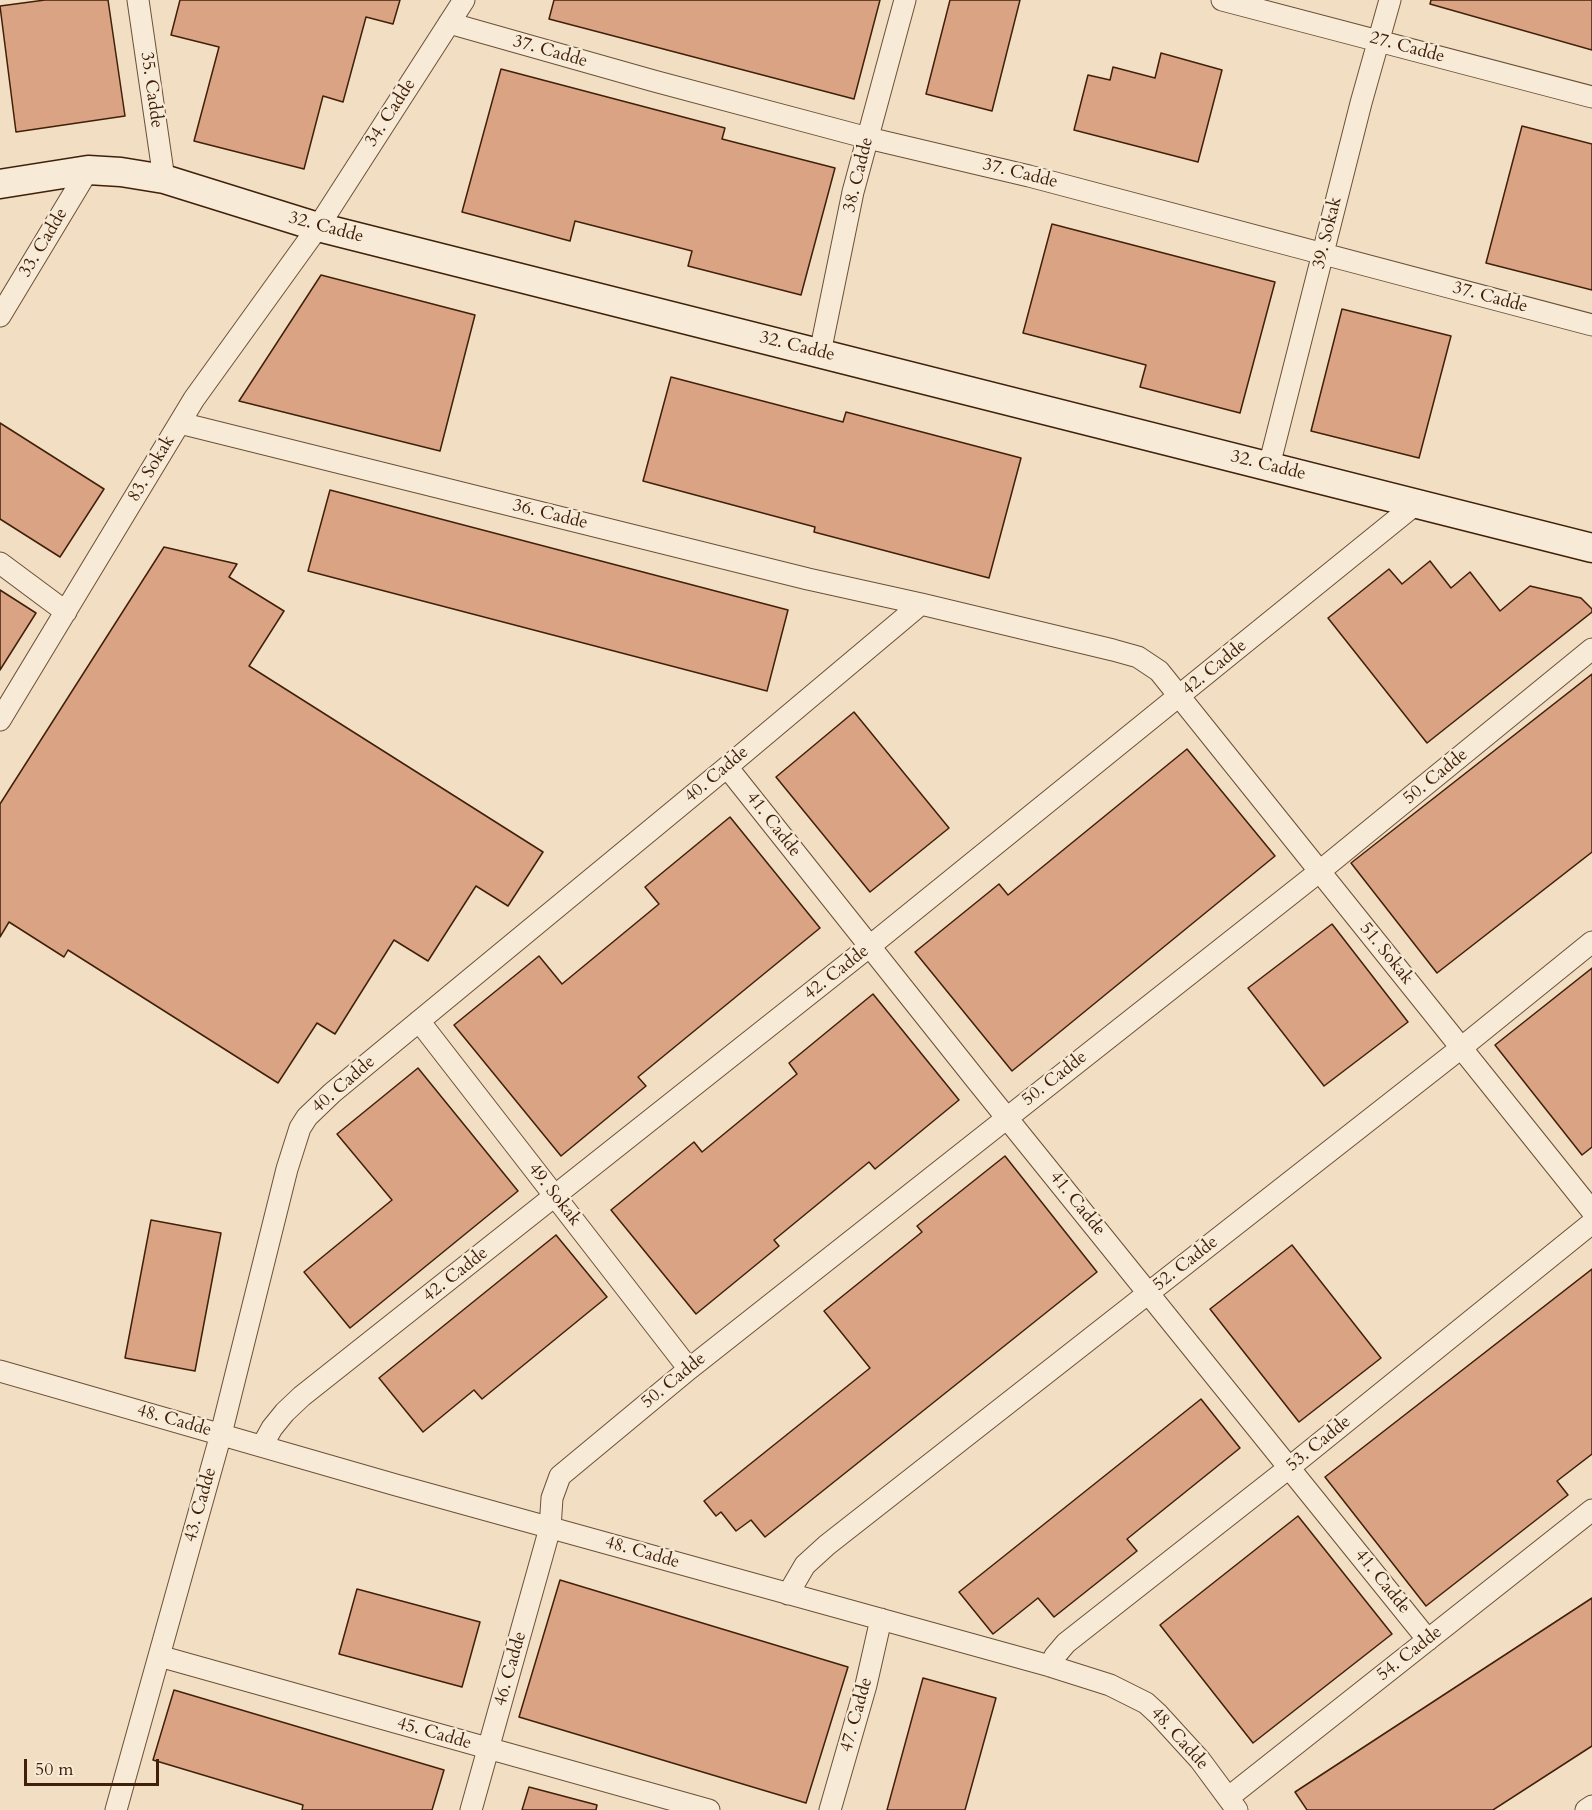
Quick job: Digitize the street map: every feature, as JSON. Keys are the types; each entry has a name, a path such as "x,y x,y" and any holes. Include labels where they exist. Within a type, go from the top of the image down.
{"street":[{"name":"35. Cadde","path":"138,0 164,179"},
{"name":"34. Cadde","path":"318,227 464,0"},
{"name":"38. Cadde","path":"820,353 853,192 906,0"},
{"name":"27. Cadde","path":"1222,0 1592,97"},
{"name":"39. Sokak","path":"1269,466 1322,254 1390,0"},
{"name":"37. Cadde","path":"449,23 868,138 1029,176 1592,325"},
{"name":"32. Cadde","path":"0,184 88,170 121,172 164,179 318,227 1592,548"},
{"name":"33. Cadde","path":"0,315 88,170"},
{"name":"83. Sokak","path":"0,720 194,399 318,227"},
{"name":"36. Cadde","path":"180,423 808,579 921,604"},
{"name":"42. Cadde","path":"262,1446 272,1428 302,1396 870,946 1417,503"},
{"path":"0,563 66,612"},
{"path":"921,604 1138,657 1159,671 1180,696"},
{"name":"40. Cadde","path":"300,1128 332,1093 728,767 921,604"},
{"name":"50. Cadde","path":"550,1528 552,1498 560,1476 689,1369 1320,871 1592,649"},
{"name":"51. Sokak","path":"1180,696 1592,1211"},
{"name":"41. Cadde","path":"728,767 1006,1117 1428,1640"},
{"name":"52. Cadde","path":"788,1594 806,1565 827,1545 1461,1048 1592,942"},
{"name":"49. Sokak","path":"419,1021 689,1369"},
{"name":"43. Cadde","path":"116,1810 221,1434 286,1169 300,1128"},
{"name":"53. Cadde","path":"1050,1666 1066,1643 1290,1467 1592,1223"},
{"name":"48. Cadde","path":"0,1371 550,1528 1050,1666 1110,1685 1146,1703 1158,1714 1200,1760 1233,1804"},
{"name":"54. Cadde","path":"1233,1804 1428,1640 1592,1510"},
{"name":"46. Cadde","path":"471,1810 550,1528"},
{"name":"47. Cadde","path":"830,1810 866,1685 881,1619"},
{"name":"45. Cadde","path":"159,1656 709,1810"},
{"path":"1586,1810 1592,1806"}],"building":[{"path":"45,0 108,0 125,116 16,132 0,6"},
{"path":"180,0 400,0 393,24 366,17 343,102 323,96 304,169 194,141 219,47 171,35"},
{"path":"554,0 880,0 854,99 549,19"},
{"path":"950,0 1020,0 992,111 926,94"},
{"path":"1431,0 1592,0 1592,50 1430,4"},
{"path":"1161,53 1222,70 1198,162 1074,130 1088,75 1110,80 1113,67 1155,78"},
{"path":"501,69 725,128 722,139 835,168 801,295 688,266 692,251 575,221 570,241 462,212"},
{"path":"1522,126 1592,144 1592,290 1486,263"},
{"path":"1052,224 1275,282 1240,413 1140,387 1146,365 1023,333"},
{"path":"321,275 475,315 440,451 239,401"},
{"path":"1342,309 1451,336 1419,458 1311,431"},
{"path":"671,377 843,422 846,412 1021,458 989,578 814,532 815,527 643,481"},
{"path":"0,423 104,489 60,557 0,519"},
{"path":"330,490 788,610 767,691 308,571"},
{"path":"164,547 237,564 229,577 284,611 249,666 543,852 508,906 476,886 428,961 394,940 335,1034 317,1023 278,1083 68,950 64,957 9,922 0,937 0,804"},
{"path":"1430,561 1451,588 1470,572 1500,611 1530,586 1581,598 1592,609 1592,612 1427,743 1328,618 1389,569 1402,584"},
{"path":"0,590 36,613 0,670"},
{"path":"1592,674 1592,852 1437,973 1351,863"},
{"path":"854,712 949,828 870,892 776,777"},
{"path":"1187,749 1275,856 1012,1071 915,952 999,884 1008,895"},
{"path":"730,817 820,928 638,1077 646,1086 561,1156 454,1025 539,956 562,984 659,904 645,887"},
{"path":"1332,924 1408,1022 1324,1086 1248,988"},
{"path":"1592,968 1592,1147 1582,1155 1495,1045"},
{"path":"873,994 959,1100 875,1169 869,1162 774,1240 779,1246 696,1314 611,1210 694,1142 702,1152 797,1074 789,1063"},
{"path":"418,1068 518,1191 350,1328 304,1272 392,1200 337,1134"},
{"path":"1005,1156 1097,1272 765,1537 751,1520 736,1531 721,1512 716,1516 704,1501 870,1368 824,1311 922,1232 917,1226"},
{"path":"151,1220 221,1233 195,1371 125,1358"},
{"path":"556,1235 607,1297 482,1399 474,1390 423,1432 379,1378"},
{"path":"1292,1245 1381,1358 1299,1422 1210,1309"},
{"path":"1592,1269 1592,1454 1557,1481 1568,1495 1426,1606 1325,1477"},
{"path":"1201,1399 1240,1448 1127,1539 1137,1551 1054,1617 1038,1598 993,1634 959,1592"},
{"path":"1298,1516 1392,1634 1253,1743 1160,1625"},
{"path":"560,1580 848,1667 806,1803 519,1717"},
{"path":"357,1589 480,1622 462,1687 339,1654"},
{"path":"1592,1598 1592,1746 1493,1810 1307,1810 1295,1792"},
{"path":"923,1678 996,1698 965,1810 887,1810"},
{"path":"174,1690 444,1770 432,1810 302,1810 303,1805 153,1760"},
{"path":"529,1787 597,1805 596,1810 522,1810"}]}
